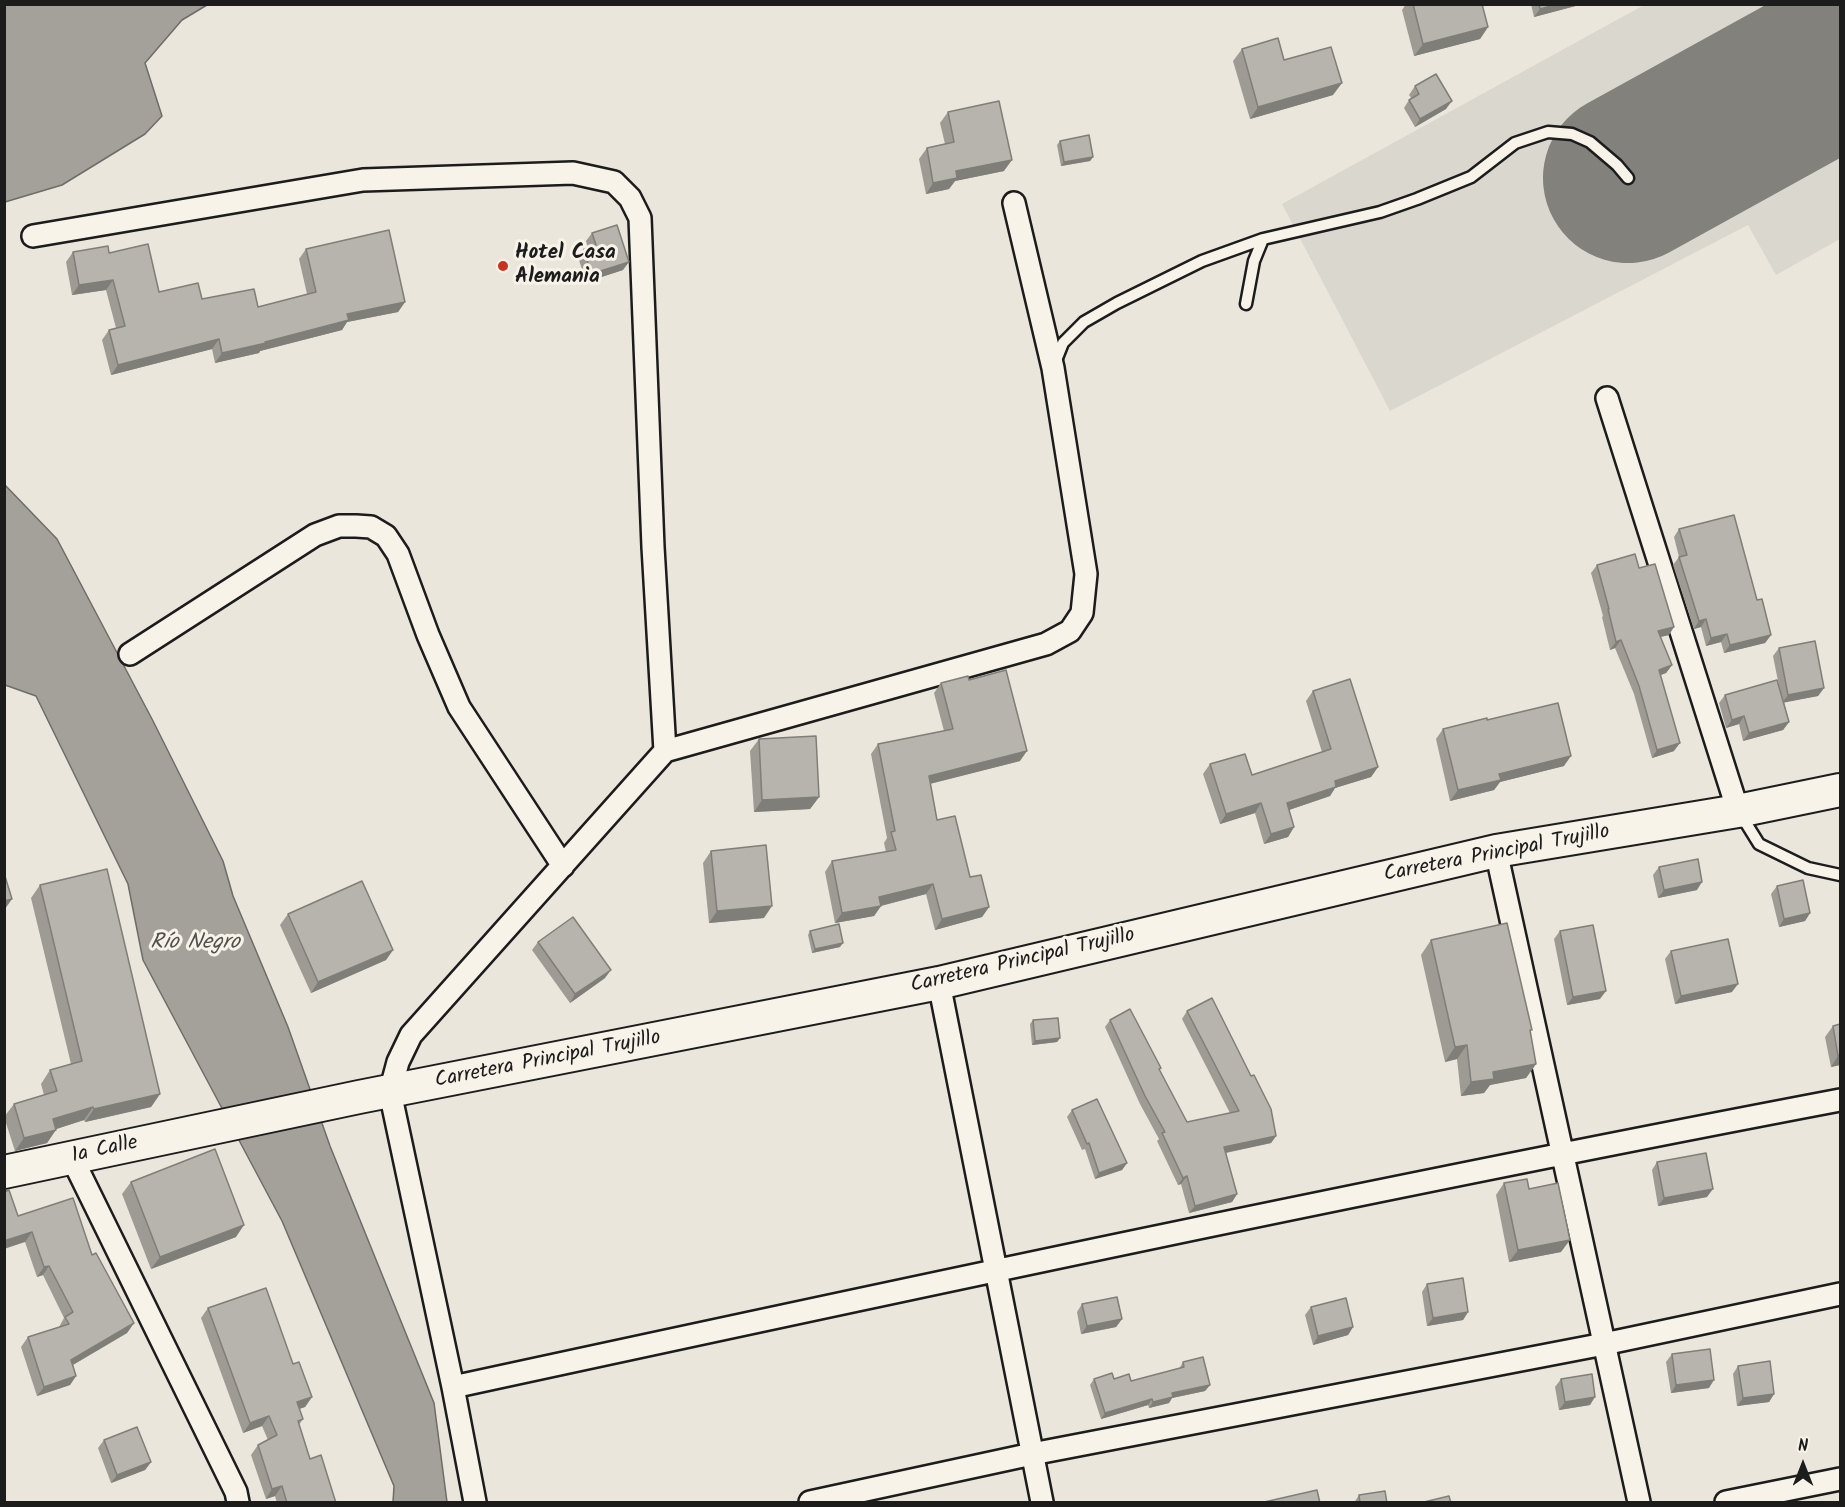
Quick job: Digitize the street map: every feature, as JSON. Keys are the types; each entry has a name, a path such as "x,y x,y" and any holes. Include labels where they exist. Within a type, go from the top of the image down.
{"main road":[{"name":"Carretera Principal Trujillo","path":"206,1130 359,1097 939,982 1496,851 1738,811 1840,790"},
{"name":"1a Calle","path":"4,1172 206,1130"}],"street":[{"path":"33,236 363,180 573,173 614,182 630,198 640,218 653,547 665,751"},
{"path":"475,1503 453,1387 390,1092 398,1062 411,1035 665,751 1046,644 1070,631 1082,613 1086,574 1053,368 1014,203"},
{"path":"1607,398 1738,811"},
{"path":"130,654 315,535 339,526 371,527 386,536 398,554 428,635 459,707 562,866"},
{"path":"1496,851 1639,1503"},
{"path":"939,982 1042,1503"},
{"path":"453,1387 996,1270 1562,1153 1840,1100"},
{"path":"72,1158 236,1492 238,1503"},
{"path":"810,1503 1032,1454 1604,1344 1840,1294"},
{"path":"1726,1503 1840,1479"}],"lane":[{"path":"1053,368 1063,343 1084,322 1202,261 1263,239 1380,212 1417,200 1471,177 1515,143 1548,132 1572,134 1590,142 1617,165 1628,178"},
{"path":"1246,304 1254,261 1263,239"},
{"path":"1738,811 1759,844 1808,868 1840,875"}],"shaded area":[{"path":"1644,5 1840,5 1840,239 1776,275 1748,225 1390,411 1282,204"}],"water":[{"path":"5,4 207,5 182,20 145,63 162,116 145,134 62,185 5,202"},
{"name":"Río Negro","path":"4,484 57,539 152,719 223,861 233,896 288,1027 330,1146 434,1403 447,1502 393,1502 394,1486 282,1221 143,960 128,884 36,696 5,685"}],"building":[{"path":"1413,4 1482,4 1488,27 1423,44"},
{"path":"1539,4 1558,4 1540,9"},
{"path":"1278,38 1284,60 1331,47 1342,83 1258,107 1242,49"},
{"path":"1436,74 1452,101 1420,119 1409,100 1419,94 1415,86"},
{"path":"999,101 1012,160 956,171 957,178 933,183 927,148 954,142 948,112"},
{"path":"1089,135 1093,157 1064,162 1060,141"},
{"path":"617,225 629,262 591,274 584,249 596,245 592,233"},
{"path":"389,230 405,302 347,314 349,320 222,353 219,339 118,365 109,330 125,326 113,280 79,285 73,252 108,246 109,253 148,244 159,292 198,283 202,299 254,289 258,307 316,292 306,249"},
{"path":"1734,515 1757,600 1762,599 1771,635 1730,645 1727,634 1711,638 1706,619 1699,621 1679,557 1687,555 1679,529"},
{"path":"1635,554 1639,568 1655,564 1674,627 1658,631 1672,665 1659,670 1680,743 1657,750 1639,686 1621,640 1616,642 1597,565"},
{"path":"1815,641 1824,688 1788,695 1779,648"},
{"path":"1006,670 1027,751 929,776 937,820 955,816 970,877 981,875 989,907 942,919 933,884 879,897 881,906 842,913 832,861 896,850 891,832 895,831 878,744 953,729 941,683 968,676 969,680"},
{"path":"1350,679 1378,767 1335,781 1336,787 1287,803 1294,827 1271,834 1261,803 1226,814 1210,764 1245,754 1252,775 1331,749 1313,691"},
{"path":"1777,680 1789,722 1749,733 1744,716 1732,720 1725,695"},
{"path":"1558,703 1571,756 1499,774 1501,780 1458,790 1443,729"},
{"path":"816,736 819,797 762,800 759,739"},
{"path":"766,845 772,906 717,911 711,851"},
{"path":"1698,859 1702,882 1664,890 1659,867"},
{"path":"107,869 160,1094 94,1109 93,1107 53,1119 56,1130 24,1138 14,1104 57,1091 50,1070 82,1061 40,885"},
{"path":"4,873 12,899 4,901"},
{"path":"1803,880 1810,913 1784,919 1777,886"},
{"path":"362,881 393,950 318,982 288,914"},
{"path":"573,917 611,970 575,994 538,942"},
{"path":"1507,923 1532,1030 1530,1030 1536,1064 1493,1072 1494,1079 1471,1082 1467,1045 1455,1047 1431,940"},
{"path":"839,924 843,943 815,949 810,931"},
{"path":"1593,925 1606,991 1573,997 1560,931"},
{"path":"1728,939 1738,984 1681,996 1671,951"},
{"path":"1212,998 1251,1076 1254,1075 1271,1109 1276,1136 1224,1147 1237,1194 1195,1206 1187,1176 1183,1178 1162,1133 1165,1132 1145,1096 1110,1020 1130,1009 1187,1122 1239,1111 1187,1011"},
{"path":"1058,1018 1060,1038 1035,1041 1033,1020"},
{"path":"1840,1024 1840,1055 1838,1056 1833,1026"},
{"path":"1097,1099 1127,1163 1099,1173 1089,1143 1087,1144 1072,1110"},
{"path":"215,1149 244,1225 160,1257 131,1182"},
{"path":"1706,1153 1713,1189 1664,1198 1657,1162"},
{"path":"1527,1179 1529,1189 1558,1183 1570,1240 1518,1250 1504,1183"},
{"path":"9,1190 18,1216 73,1198 92,1255 96,1253 134,1323 71,1360 76,1376 44,1387 28,1337 69,1324 65,1317 73,1312 49,1266 44,1267 32,1232 4,1241 4,1192"},
{"path":"1463,1278 1468,1312 1433,1318 1427,1284"},
{"path":"266,1288 293,1364 299,1362 312,1397 297,1402 303,1419 298,1421 310,1459 321,1455 336,1503 287,1503 282,1486 272,1489 258,1445 277,1435 269,1416 250,1423 208,1308"},
{"path":"1117,1297 1122,1319 1087,1326 1082,1304"},
{"path":"1346,1298 1353,1327 1318,1336 1311,1307"},
{"path":"1710,1349 1714,1380 1676,1385 1672,1354"},
{"path":"1203,1357 1210,1385 1172,1393 1173,1397 1153,1402 1152,1399 1105,1413 1094,1379 1112,1373 1114,1379 1129,1374 1131,1381 1184,1367 1183,1362"},
{"path":"1770,1361 1774,1394 1743,1398 1738,1366"},
{"path":"1592,1374 1595,1397 1565,1402 1561,1379"},
{"path":"137,1427 151,1462 117,1475 104,1440"},
{"path":"1317,1490 1320,1503 1260,1503"},
{"path":"1385,1491 1387,1503 1360,1503 1359,1495"},
{"path":"1449,1496 1451,1503 1420,1503"}],"runway":[{"path":"1628,178 1840,61"}],"place":[{"name":"Hotel Casa Alemania","path":"503,266"}]}
